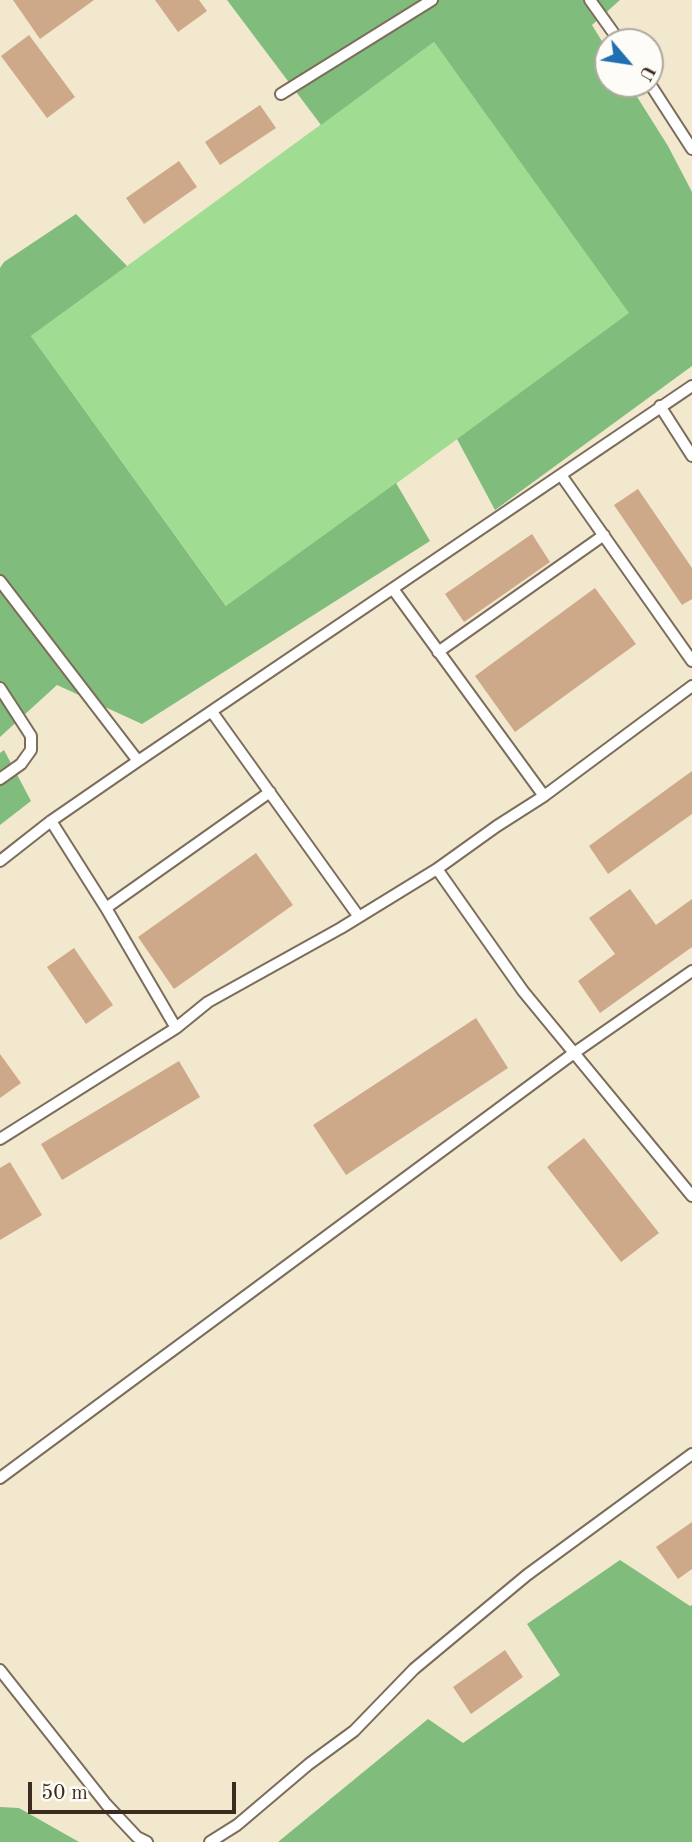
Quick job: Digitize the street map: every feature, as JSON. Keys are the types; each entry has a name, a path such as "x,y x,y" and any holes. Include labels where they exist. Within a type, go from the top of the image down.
{"lane":[{"path":"281,94 432,0"},
{"path":"590,0 610,28"},
{"path":"659,98 692,149"},
{"path":"0,861 51,821 138,761 692,386"},
{"path":"660,406 692,456"},
{"path":"561,475 692,661"},
{"path":"438,652 604,535"},
{"path":"0,581 138,761"},
{"path":"393,589 544,796"},
{"path":"0,1139 176,1028 208,1002 359,917 437,869 544,796 692,685"},
{"path":"0,688 31,736 31,750 21,764 0,779"},
{"path":"212,712 359,917"},
{"path":"107,908 270,792"},
{"path":"51,821 107,908 176,1028"},
{"path":"437,869 523,991 692,1196"},
{"path":"0,1478 573,1053 692,971"},
{"path":"210,1842 237,1825 309,1764 354,1731 414,1670 527,1575 692,1454"},
{"path":"0,1670 106,1804 126,1827 147,1842"}],"green space":[{"path":"227,0 620,0 592,25 594,98 638,98 668,146 692,192 692,366 495,510 457,439 629,313 434,42 321,125"},
{"path":"434,42 630,313 227,607 31,336"},
{"path":"76,214 127,266 31,336 226,606 396,483 430,541 142,724 57,685 0,737 0,268 4,262"},
{"path":"4,750 31,801 0,825 0,753"},
{"path":"620,1560 692,1605 692,1842 278,1842 428,1719 463,1743 560,1675 527,1624"},
{"path":"0,1807 19,1808 79,1842 0,1842"}],"building":[{"path":"13,0 94,0 40,39"},
{"path":"155,0 199,0 207,11 178,32"},
{"path":"29,35 75,97 47,118 1,56"},
{"path":"260,105 276,128 220,165 205,142"},
{"path":"179,161 197,187 144,224 126,198"},
{"path":"638,489 692,568 692,599 682,605 614,505"},
{"path":"532,534 550,562 464,622 445,594"},
{"path":"595,588 636,644 515,732 475,676"},
{"path":"692,771 692,814 608,874 589,846"},
{"path":"256,853 293,905 174,989 138,937"},
{"path":"630,889 656,925 692,899 692,947 600,1013 578,981 615,954 589,918"},
{"path":"74,948 113,1005 86,1024 47,967"},
{"path":"476,1018 508,1068 346,1175 313,1125"},
{"path":"0,1054 21,1083 0,1098"},
{"path":"179,1061 200,1097 62,1180 41,1144"},
{"path":"584,1138 659,1233 621,1262 547,1167"},
{"path":"10,1162 42,1215 0,1240 0,1168"},
{"path":"692,1522 692,1569 678,1579 656,1547"},
{"path":"505,1650 523,1677 471,1714 453,1687"}]}
